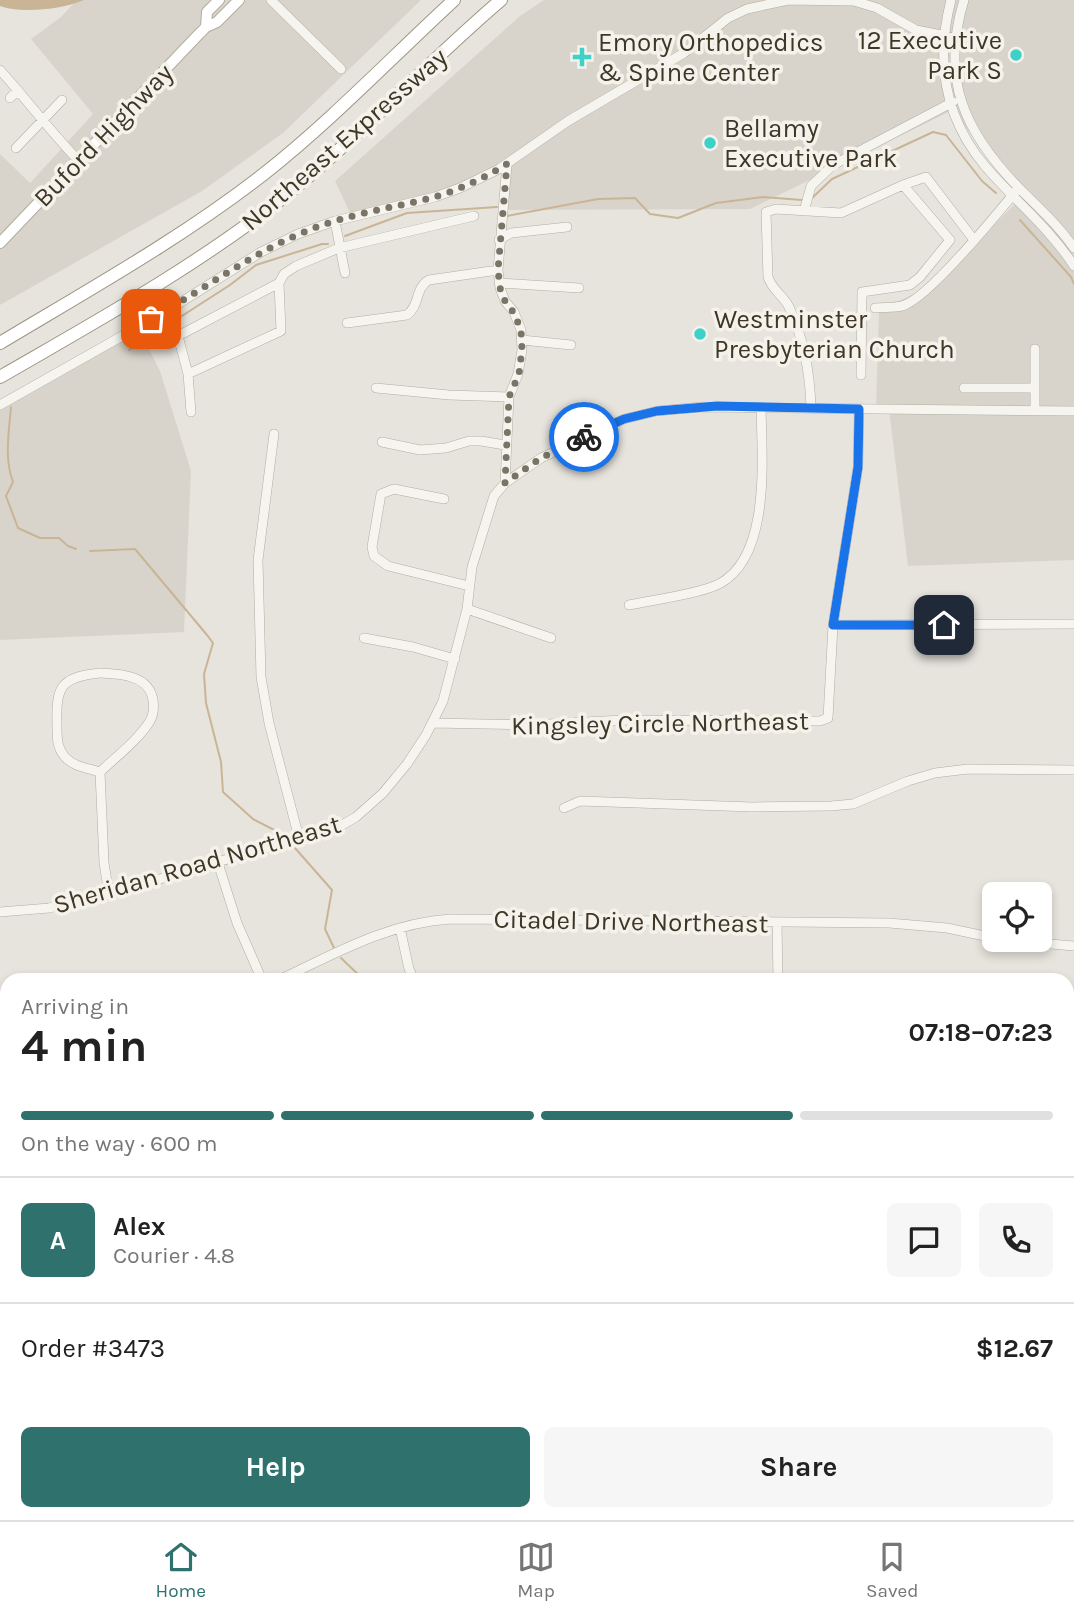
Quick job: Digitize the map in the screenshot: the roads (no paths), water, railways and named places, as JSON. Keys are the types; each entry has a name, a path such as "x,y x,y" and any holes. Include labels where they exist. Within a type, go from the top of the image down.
{"highway":[{"name":"Northeast Expressway","path":"0,343 171,240 264,173 356,94 454,0"},
{"name":"Northeast Expressway","path":"0,377 152,289 243,229 337,152 501,0"},
{"path":"0,332 28,326"}],"main road":[{"name":"Buford Highway","path":"206,27 207,12 219,0"},
{"name":"Buford Highway","path":"0,243 206,27 217,22 239,0"}],"street":[{"path":"271,0 341,69"},
{"path":"0,405 170,309 261,252 335,221 435,197 460,188 507,164 568,121 684,53 728,18 757,6 788,0 854,1 877,8 916,30 956,38"},
{"path":"951,0 944,37 943,72 949,103 969,145 986,168 1016,191 1072,249 1074,267"},
{"path":"964,0 956,38 955,71 961,99 978,139 1016,191"},
{"path":"0,70 35,109 41,121 78,160"},
{"path":"10,98 18,90"},
{"path":"804,212 811,186 833,165 961,99"},
{"path":"16,148 62,100"},
{"path":"505,483 509,397 519,374 522,340 521,330 499,284 499,240 507,164"},
{"path":"811,408 810,382 802,338 789,306 783,296 771,286 768,276 766,212 776,209 841,213 926,177 974,240"},
{"path":"861,375 862,292 909,285 920,277 950,240 903,185"},
{"path":"883,289 879,308 902,306 920,297 1016,191"},
{"path":"188,374 281,331 279,283 284,274 296,266 340,248 474,216"},
{"path":"335,221 345,273"},
{"path":"499,240 512,233 567,227"},
{"path":"347,323 407,315 413,311 424,282 429,280 498,270"},
{"path":"191,412 188,374 178,336 279,283"},
{"path":"499,284 579,288"},
{"path":"522,340 571,345"},
{"path":"1035,349 1035,410"},
{"path":"376,387 449,395 509,397"},
{"path":"964,388 1035,388"},
{"name":"Sheridan Road Northeast","path":"0,912 49,908 109,894 342,825 356,817 383,793 407,764 443,701 467,609 472,567 494,496 505,483 541,458 624,419 657,411 702,407 1074,411"},
{"path":"629,605 716,586 742,565 754,535 761,491 761,408"},
{"name":"Kingsley Circle Northeast","path":"432,723 530,726 636,720 820,721 828,718 833,625 858,467 859,409"},
{"path":"274,434 258,560 261,677 269,723 299,838"},
{"path":"382,442 421,450 446,448 481,440 505,445"},
{"path":"444,499 394,489 381,494 372,547 373,556 388,566 469,586"},
{"path":"467,609 551,638"},
{"path":"833,625 1074,624"},
{"path":"364,638 455,659"},
{"path":"100,772 73,764 60,749 57,700 64,685 82,675 121,674 135,678 152,693 152,716 143,729 100,772 104,863 109,894"},
{"path":"564,808 580,801 752,807 831,806 853,804 935,773 968,769 1074,770"},
{"path":"218,863 237,923 259,973"},
{"name":"Citadel Drive Northeast","path":"294,973 361,941 432,920 450,919 889,923 947,928 982,935"},
{"path":"778,923 778,973"},
{"path":"400,928 411,973"},
{"path":"1052,944 1074,946"}],"waterway":[{"path":"812,198 832,179 933,132 946,135 982,181 996,193"},
{"path":"507,216 598,199 635,198 650,214 678,218 716,203 763,197 802,200"},
{"path":"345,236 407,213 497,207"},
{"path":"1020,220 1071,277 1074,284"},
{"path":"129,350 230,285 256,265 328,244"},
{"path":"11,407 8,454 13,482 6,496 18,528 40,538 59,538 76,549"},
{"path":"90,551 135,549 213,643 204,674 206,703 221,762 223,792 253,819 286,836"},
{"path":"295,848 332,890 325,929 334,948"},
{"path":"341,958 357,973"}],"place":[{"name":"12 Executive Park S","path":"1016,55"},
{"name":"Emory Orthopedics & Spine Center","path":"582,57"},
{"name":"Bellamy Executive Park","path":"710,143"},
{"name":"Westminster Presbyterian Church","path":"700,334"}]}
